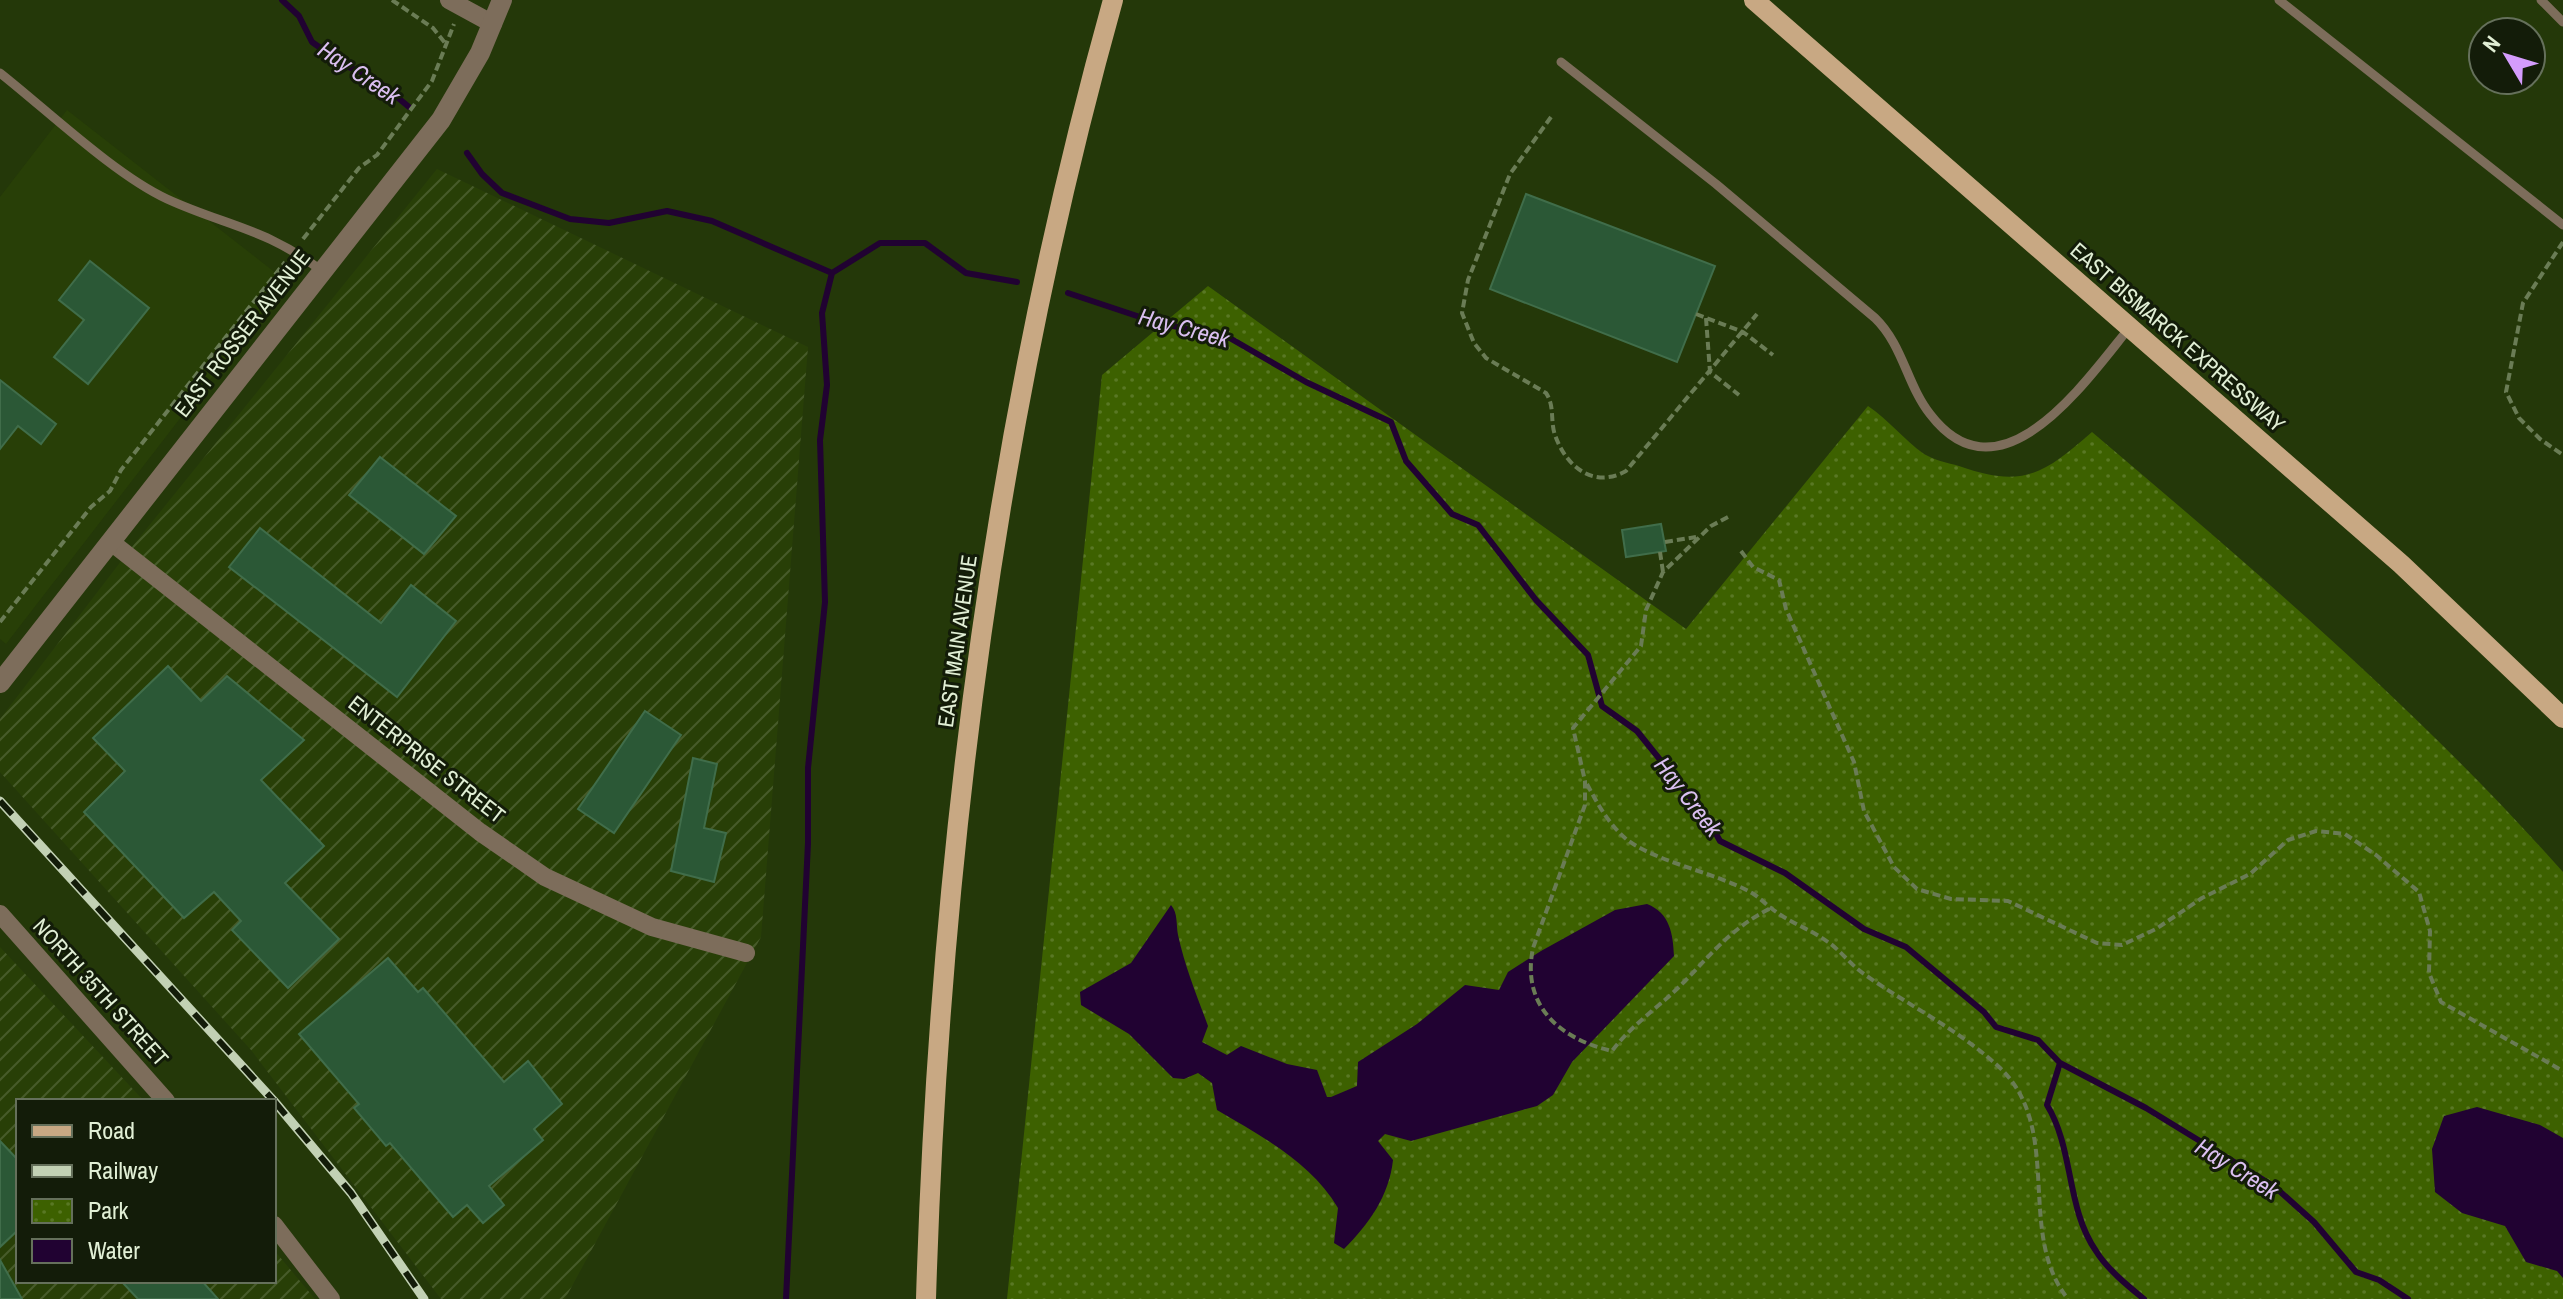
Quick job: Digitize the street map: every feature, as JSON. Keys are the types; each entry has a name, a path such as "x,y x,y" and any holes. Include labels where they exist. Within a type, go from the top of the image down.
{"main road":[{"name":"EAST MAIN AVENUE","path":"926,1299 930,1160 944,973 967,748 992,563 1036,317 1072,151 1113,0"},
{"name":"EAST BISMARCK EXPRESSWAY","path":"1754,0 2412,573 2563,718"}],"street":[{"path":"449,0 493,24"},
{"name":"EAST ROSSER AVENUE","path":"0,683 428,137 452,103 502,0"},
{"name":"ENTERPRISE STREET","path":"111,542 480,832 545,877 652,927 746,953"},
{"name":"NORTH 35TH STREET","path":"0,914 164,1099"},
{"path":"276,1228 331,1299"}],"lane":[{"path":"2279,0 2563,225"},
{"path":"2541,0 2563,22"},
{"path":"1561,62 1716,184 1875,318 1891,336 1930,414 1960,439 1989,446 2028,436 2051,418 2130,327"},
{"path":"0,73 127,173 166,198 239,224 295,250 322,271"}],"path":[{"path":"0,622 91,507 110,491 121,470 359,168 377,155 432,81 443,58 445,43 440,35 392,0"},
{"path":"1551,117 1510,174 1468,280 1462,313 1474,343 1495,364 1546,393 1551,400 1559,445 1574,468 1595,478 1617,476 1626,471 1757,314"},
{"path":"2563,242 2523,303 2511,352 2506,392 2519,418 2540,439 2563,455"},
{"path":"1696,314 1743,332 1773,355"},
{"path":"1706,318 1710,372 1739,395"},
{"path":"1728,517 1699,537 1663,572 1646,610 1641,646 1573,728 1585,781 1585,805 1533,948 1531,978 1543,1011 1565,1034 1612,1051 1625,1034 1685,981 1723,938 1771,908"},
{"path":"1665,542 1699,537"},
{"path":"1741,551 1753,567 1779,580 1786,609 1854,762 1864,811 1894,867 1917,889 1951,899 2008,901 2097,943 2122,945 2156,929 2202,898 2250,874 2288,840 2316,831 2345,834 2419,892 2430,931 2429,973 2441,1002 2563,1071"},
{"path":"1660,552 1663,572"},
{"path":"1585,781 1600,809 1626,839 1663,857 1713,873 1756,894 1771,908 1828,942 1863,973 1965,1039 2001,1069 2024,1100 2036,1147 2047,1254 2068,1299"}],"shaded area":[{"path":"67,110 286,281 6,644 0,639 0,197"},
{"path":"437,169 808,347 761,937 565,1299 441,1299 251,1050 0,772 0,719 135,543"},
{"path":"0,947 142,1099 16,1099 16,1283 276,1283 276,1252 315,1299 0,1299"}],"green space":[{"path":"1208,286 1686,629 1868,406 1928,456 2000,476 2017,476 2046,467 2092,432 2275,590 2394,699 2563,872 2563,1299 1007,1299 1102,375"}],"water":[{"path":"1647,904 1665,919 1671,932 1674,956 1572,1062 1553,1095 1537,1106 1411,1141 1385,1134 1378,1141 1393,1160 1387,1186 1362,1230 1344,1249 1334,1243 1338,1208 1300,1164 1217,1110 1212,1083 1198,1073 1184,1079 1173,1078 1129,1034 1081,1005 1080,992 1131,963 1171,905 1176,915 1184,958 1208,1026 1202,1042 1227,1055 1241,1046 1287,1064 1317,1070 1327,1097 1331,1097 1357,1086 1358,1062 1417,1024 1465,985 1499,990 1508,972 1541,951 1615,910"},
{"path":"2477,1107 2540,1125 2563,1138 2563,1278 2557,1271 2526,1262 2505,1226 2462,1213 2435,1192 2432,1149 2444,1116"}],"building":[{"path":"1526,194 1715,266 1677,362 1490,289"},
{"path":"90,261 149,308 88,384 54,357 84,320 59,300"},
{"path":"0,380 56,424 41,444 18,426 0,449"},
{"path":"380,457 456,516 424,554 349,495"},
{"path":"1661,524 1666,551 1626,557 1622,530"},
{"path":"260,528 381,623 411,585 456,621 397,697 229,567"},
{"path":"168,666 201,701 227,676 304,740 261,780 324,846 285,883 339,939 288,988 232,930 241,921 214,892 184,918 84,812 125,771 93,738"},
{"path":"645,711 681,735 614,833 578,809"},
{"path":"693,758 717,764 704,828 726,833 714,882 671,871"},
{"path":"388,958 418,992 423,988 504,1082 528,1061 562,1104 534,1129 543,1140 489,1186 504,1205 483,1223 467,1205 453,1217 390,1143 386,1146 354,1108 359,1104 299,1034"},
{"path":"0,1141 16,1158 16,1232 0,1247"},
{"path":"0,1260 22,1299 0,1299"},
{"path":"123,1283 204,1283 218,1299 138,1299"}],"waterway":[{"name":"Hay Creek","path":"282,0 299,16 312,42 346,66 373,77 409,107"},
{"name":"Hay Creek","path":"467,153 482,174 502,193 570,219 609,223 667,211 712,221 832,273 880,243 925,243 966,273 1017,282"},
{"path":"786,1299 808,843 808,768 825,602 820,440 827,385 822,313 832,273"},
{"name":"Hay Creek","path":"1068,293 1158,323 1228,337 1306,382 1391,422 1406,461 1452,514 1478,525 1536,600 1588,655 1602,706 1637,731 1707,818 1720,841 1785,873 1864,929 1906,947 1984,1012 1996,1027 2038,1040 2060,1063 2146,1108 2275,1187 2314,1222 2356,1272 2379,1280 2408,1299"},
{"path":"2060,1063 2047,1105 2062,1140 2079,1216 2101,1258 2144,1299"}],"railway":[{"path":"0,801 272,1099"},
{"path":"276,1103 351,1193 424,1299"}]}
